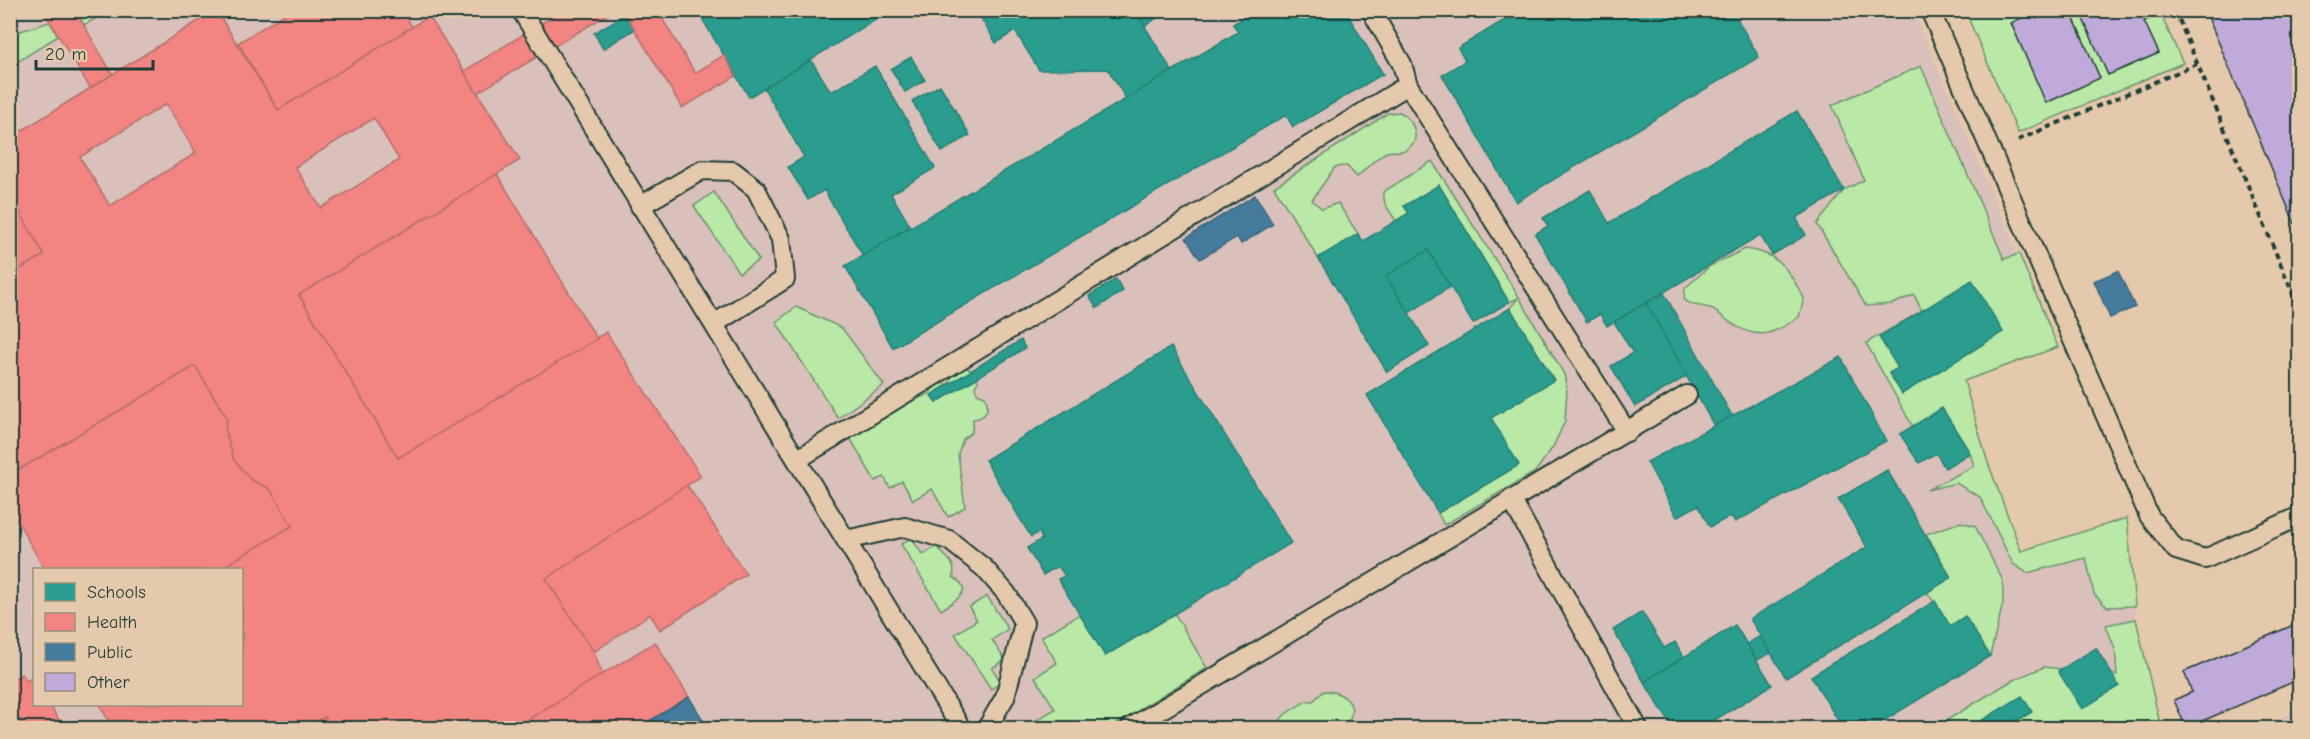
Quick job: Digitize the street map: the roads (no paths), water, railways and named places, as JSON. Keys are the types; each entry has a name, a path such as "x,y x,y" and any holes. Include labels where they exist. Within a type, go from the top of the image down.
{"lane":[{"path":"521,10 798,459 961,729"},
{"path":"1371,10 1402,64 1408,85 1628,432"},
{"path":"1930,10 2149,516 2176,550 2205,558 2300,516"},
{"path":"798,459 1408,85"},
{"path":"640,206 702,170 733,171 756,189 781,239 785,279 714,324"},
{"path":"1130,729 1687,395"},
{"path":"1511,499 1638,729"},
{"path":"846,540 905,527 949,540 984,568 1006,593 1024,623 1005,697 987,729"}]}
